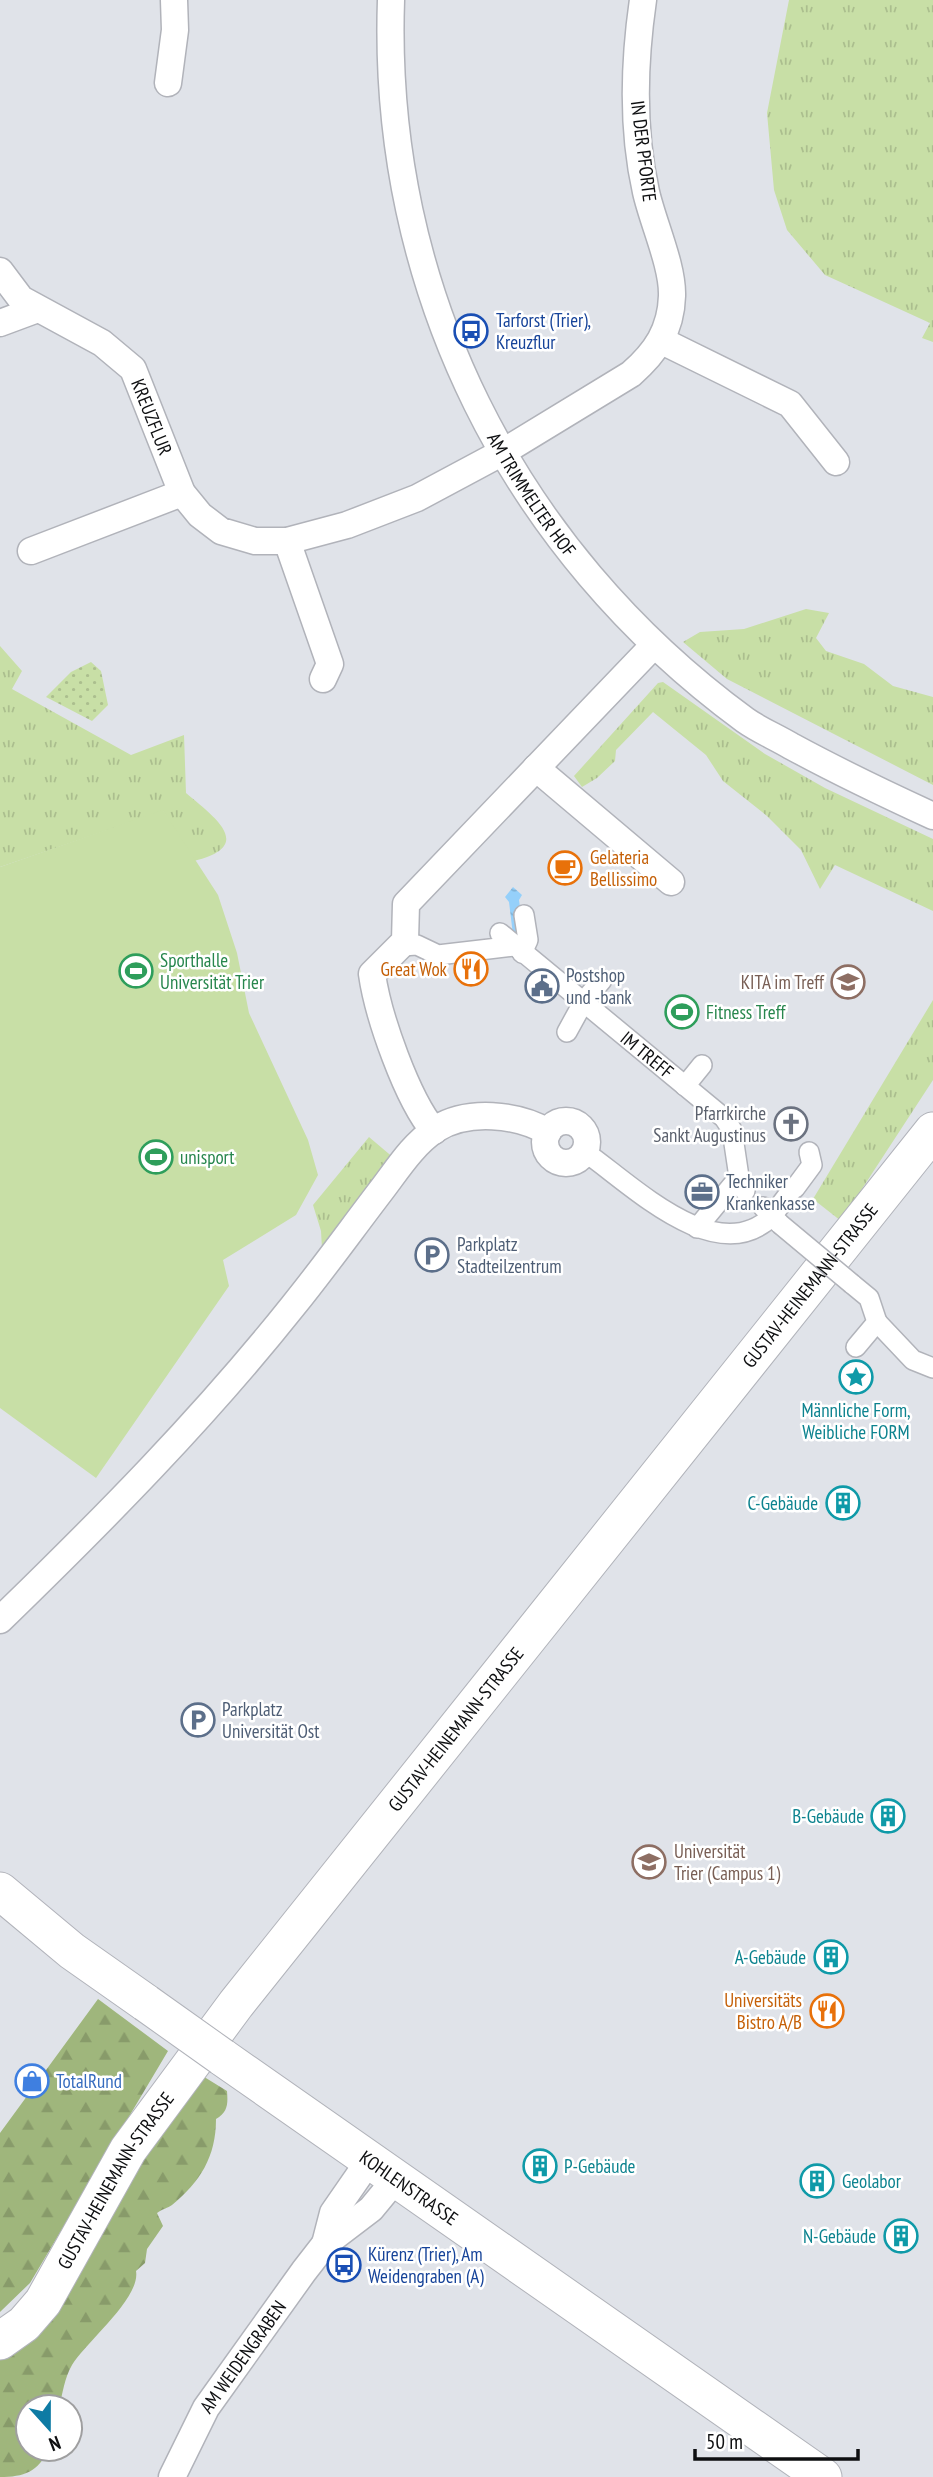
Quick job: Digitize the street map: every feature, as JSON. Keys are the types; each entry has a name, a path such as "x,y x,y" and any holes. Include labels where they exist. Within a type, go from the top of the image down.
{"main road":[{"name":"GUSTAV-HEINEMANN-STRASSE","path":"0,2341 24,2324 43,2302 128,2150 236,2004 816,1281 933,1131"},
{"name":"KOHLENSTRASSE","path":"0,1891 72,1951 382,2171 822,2477"}],"street":[{"path":"168,83 174,43 174,0"},
{"name":"AM TRIMMELTER HOF","path":"390,0 391,107 410,225 433,302 469,385 503,452 540,512 569,551 627,619 654,645 747,721 824,764 933,816"},
{"name":"IN DER PFORTE","path":"503,452 631,374 649,359 662,341 670,318 673,293 646,191 639,141 636,93 643,0"},
{"name":"KREUZFLUR","path":"0,271 20,299 35,310 102,343 133,369 182,493 221,531 255,541 287,541 379,514 503,452"},
{"path":"0,323 35,310"},
{"path":"662,341 790,404 836,462"},
{"path":"31,551 182,493"},
{"path":"287,541 330,664 323,679"},
{"path":"434,1131 409,1085 377,1006 372,974 402,946 406,904 654,645"},
{"path":"536,768 671,882"},
{"path":"402,946 417,946 438,955 452,949 528,940 524,915"},
{"name":"IM TREFF","path":"512,944 724,1118 732,1130 737,1186 697,1228"},
{"path":"567,1032 584,1001 602,980"},
{"path":"685,1086 702,1065"},
{"path":"0,1620 170,1452 294,1305 404,1159 434,1131 456,1120 478,1117 518,1119 548,1132 559,1122 573,1122 587,1138 585,1152 668,1214 697,1228 743,1231 761,1226 772,1215 813,1165 809,1153"},
{"path":"772,1215 869,1298 877,1322 913,1360 933,1368"},
{"path":"856,1347 877,1322"},
{"name":"AM WEIDENGRABEN","path":"173,2477 193,2430 221,2384 325,2244 333,2213 382,2171"}],"green space":[{"path":"789,0 933,0 933,342 922,338 930,323 825,275 787,230 774,190 767,113"},
{"path":"806,609 829,613 816,638 826,651 864,664 893,686 933,697 933,785 727,679 683,642 700,632 744,629"},
{"path":"0,646 22,671 12,689 131,755 184,735 186,793 208,811 224,830 226,839 223,847 213,855 194,861 163,811 0,867"},
{"path":"91,662 101,671 108,705 92,721 46,697 71,672"},
{"path":"663,682 765,754 825,788 933,839 933,911 835,865 820,889 801,850 767,816 723,781 706,755 653,712 616,750 615,761 597,778 582,787 574,776 658,683"},
{"name":"unisport","path":"163,810 218,895 237,953 249,1013 308,1140 318,1175 296,1215 223,1260 229,1286 96,1478 0,1408 0,867"},
{"path":"933,1000 933,1080 841,1221 813,1199"},
{"path":"369,1137 395,1159 322,1249 321,1231 313,1205"},
{"path":"98,1999 168,2051 30,2283 0,2312 0,2133"},
{"path":"201,2075 227,2091 227,2104 216,2119 213,2145 205,2168 182,2196 157,2213 163,2226 147,2249 145,2263 136,2271 130,2294 72,2365 62,2393 14,2393 14,2463 40,2463 29,2472 0,2477 0,2360 25,2344 47,2323 67,2297 128,2179 164,2122"}],"water":[{"path":"513,887 522,895 519,900 524,935 513,935 509,902 505,897"}],"place":[{"name":"Tarforst (Trier), Kreuzflur","path":"471,331"},
{"name":"Gelateria Bellissimo","path":"565,868"},
{"name":"Great Wok","path":"471,969"},
{"name":"Sporthalle Universität Trier","path":"136,971"},
{"name":"KITA im Treff","path":"848,982"},
{"name":"Postshop und -bank","path":"542,986"},
{"name":"Fitness Treff","path":"682,1012"},
{"name":"Pfarrkirche Sankt Augustinus","path":"791,1124"},
{"name":"unisport","path":"156,1157"},
{"name":"Techniker Krankenkasse","path":"702,1192"},
{"name":"Parkplatz Stadteilzentrum","path":"432,1255"},
{"name":"Männliche Form, Weibliche FORM","path":"856,1377"},
{"name":"C-Gebäude","path":"843,1503"},
{"name":"Parkplatz Universität Ost","path":"198,1720"},
{"name":"B-Gebäude","path":"888,1816"},
{"name":"Universität Trier (Campus 1)","path":"649,1862"},
{"name":"A-Gebäude","path":"831,1957"},
{"name":"Universitäts Bistro A/B","path":"827,2011"},
{"name":"TotalRund","path":"32,2081"},
{"name":"P-Gebäude","path":"540,2166"},
{"name":"Geolabor","path":"817,2181"},
{"name":"N-Gebäude","path":"901,2236"},
{"name":"Kürenz (Trier), Am Weidengraben (A)","path":"344,2265"}]}
